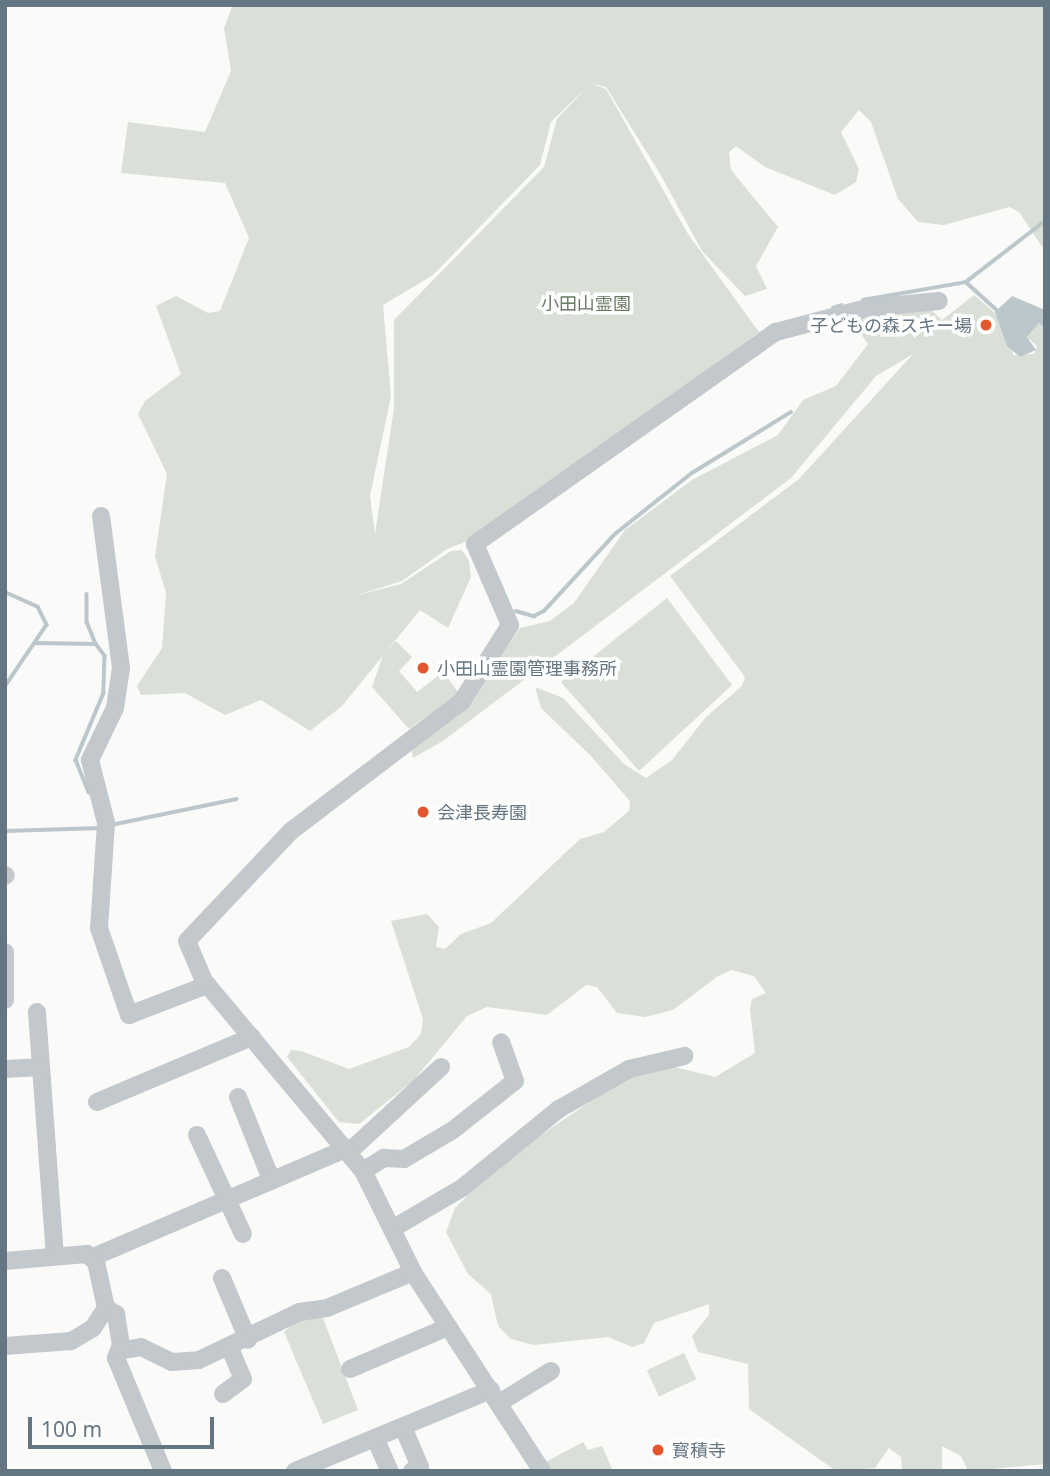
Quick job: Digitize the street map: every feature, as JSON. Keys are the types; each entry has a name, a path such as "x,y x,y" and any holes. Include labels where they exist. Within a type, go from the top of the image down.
{"street":[{"path":"542,1471 412,1272 363,1171 349,1150 207,985 188,955 196,926 291,831 463,701 505,639 510,625 475,544 776,332 867,308 939,302"},
{"path":"101,516 121,668 115,708 90,760 106,823 99,928 129,1015 207,985"},
{"path":"5,952 5,1000"},
{"path":"37,1012 55,1256"},
{"path":"97,1102 252,1037"},
{"path":"363,1171 384,1158 404,1159 453,1130 515,1081 502,1042"},
{"path":"392,1229 463,1188 559,1109 629,1069 684,1056"},
{"path":"5,1069 41,1068"},
{"path":"5,1261 55,1256 91,1258 271,1179 349,1150 441,1068"},
{"path":"238,1097 271,1179"},
{"path":"197,1135 243,1234"},
{"path":"91,1258 106,1308 119,1324 117,1358 163,1471"},
{"path":"119,1351 141,1347 183,1364 248,1340 299,1312 327,1308 412,1272"},
{"path":"222,1278 248,1340"},
{"path":"5,1346 71,1341 93,1328 106,1308"},
{"path":"350,1369 448,1327"},
{"path":"223,1394 243,1379 230,1348"},
{"path":"295,1471 402,1427 495,1396 551,1371"},
{"path":"402,1427 421,1466 412,1471"},
{"path":"375,1438 390,1471"}],"green space":[{"name":"小田山霊園","path":"233,5 1045,5 1045,251 1019,212 1009,207 944,225 918,222 898,199 871,122 859,110 841,132 859,169 856,182 835,195 765,167 736,146 729,152 731,170 778,227 756,266 767,289 745,296 702,251 659,172 606,87 592,84 606,89 688,234 759,332 470,540 447,549 402,581 354,596 401,584 451,551 462,550 469,561 471,577 448,628 420,610 342,706 310,731 261,700 225,715 185,693 141,695 137,686 162,648 166,593 155,556 167,474 138,414 145,401 181,374 156,306 176,296 208,313 220,311 249,238 225,183 121,173 128,122 205,132 231,71 224,28","holes":["588,86 557,119 544,167 394,320 394,408 375,534 370,496 391,396 383,305 433,275 540,165 551,122"]},
{"path":"974,295 995,313 1014,355 1034,354 1037,346 1027,337 1039,323 1045,328 1045,1464 968,1471 961,1456 942,1446 942,1471 902,1471 901,1457 889,1448 875,1468 836,1471 749,1409 748,1364 698,1352 692,1336 709,1315 709,1304 654,1323 644,1343 632,1347 608,1337 534,1345 511,1339 498,1326 491,1294 468,1274 446,1232 455,1208 503,1161 631,1074 671,1066 715,1077 755,1053 750,1009 752,999 766,993 754,976 732,970 718,976 673,1010 645,1017 617,1013 597,987 586,985 547,1015 487,1007 467,1016 414,1080 359,1124 339,1122 287,1057 291,1050 301,1051 349,1069 409,1047 421,1034 423,1019 391,921 427,914 439,927 436,947 445,949 461,934 491,923 580,839 604,832 629,811 630,801 591,756 541,708 535,687 563,698 624,764 646,778 672,760 706,717 742,686 745,677 670,576 799,479 913,354 876,376 791,478 443,741 413,758 411,747 471,697 520,628 550,621 574,603 625,530 692,480 778,435 803,400 836,386 868,344 855,326 858,315 927,306 942,320"},
{"path":"667,598 732,685 639,771 561,682"},
{"path":"396,641 412,657 399,671 417,692 443,672 459,693 409,729 372,687 383,655"},
{"path":"323,1318 358,1410 323,1424 284,1332 298,1319"},
{"path":"684,1353 696,1379 659,1397 647,1370"},
{"path":"583,1442 588,1450 602,1446 613,1471 549,1471 544,1463"}],"shaded area":[{"path":"1012,296 1045,310 1045,328 1039,323 1027,337 1036,350 1020,357 1007,346 995,312"}],"waterway":[{"path":"863,300 966,282 1045,221"},
{"path":"966,282 997,310"},
{"path":"833,308 842,305"},
{"path":"516,611 534,616 544,611 615,534 692,473 791,412"},
{"path":"5,592 38,607 47,625 5,687"},
{"path":"87,594 87,622 96,644"},
{"path":"35,643 96,644 105,656 104,693 76,760 89,793"},
{"path":"111,825 236,799"},
{"path":"5,831 101,828"}],"place":[{"name":"子どもの森スキー場","path":"986,325"},
{"name":"小田山霊園管理事務所","path":"423,668"},
{"name":"会津長寿園","path":"423,812"},
{"name":"寳積寺","path":"658,1450"}]}
